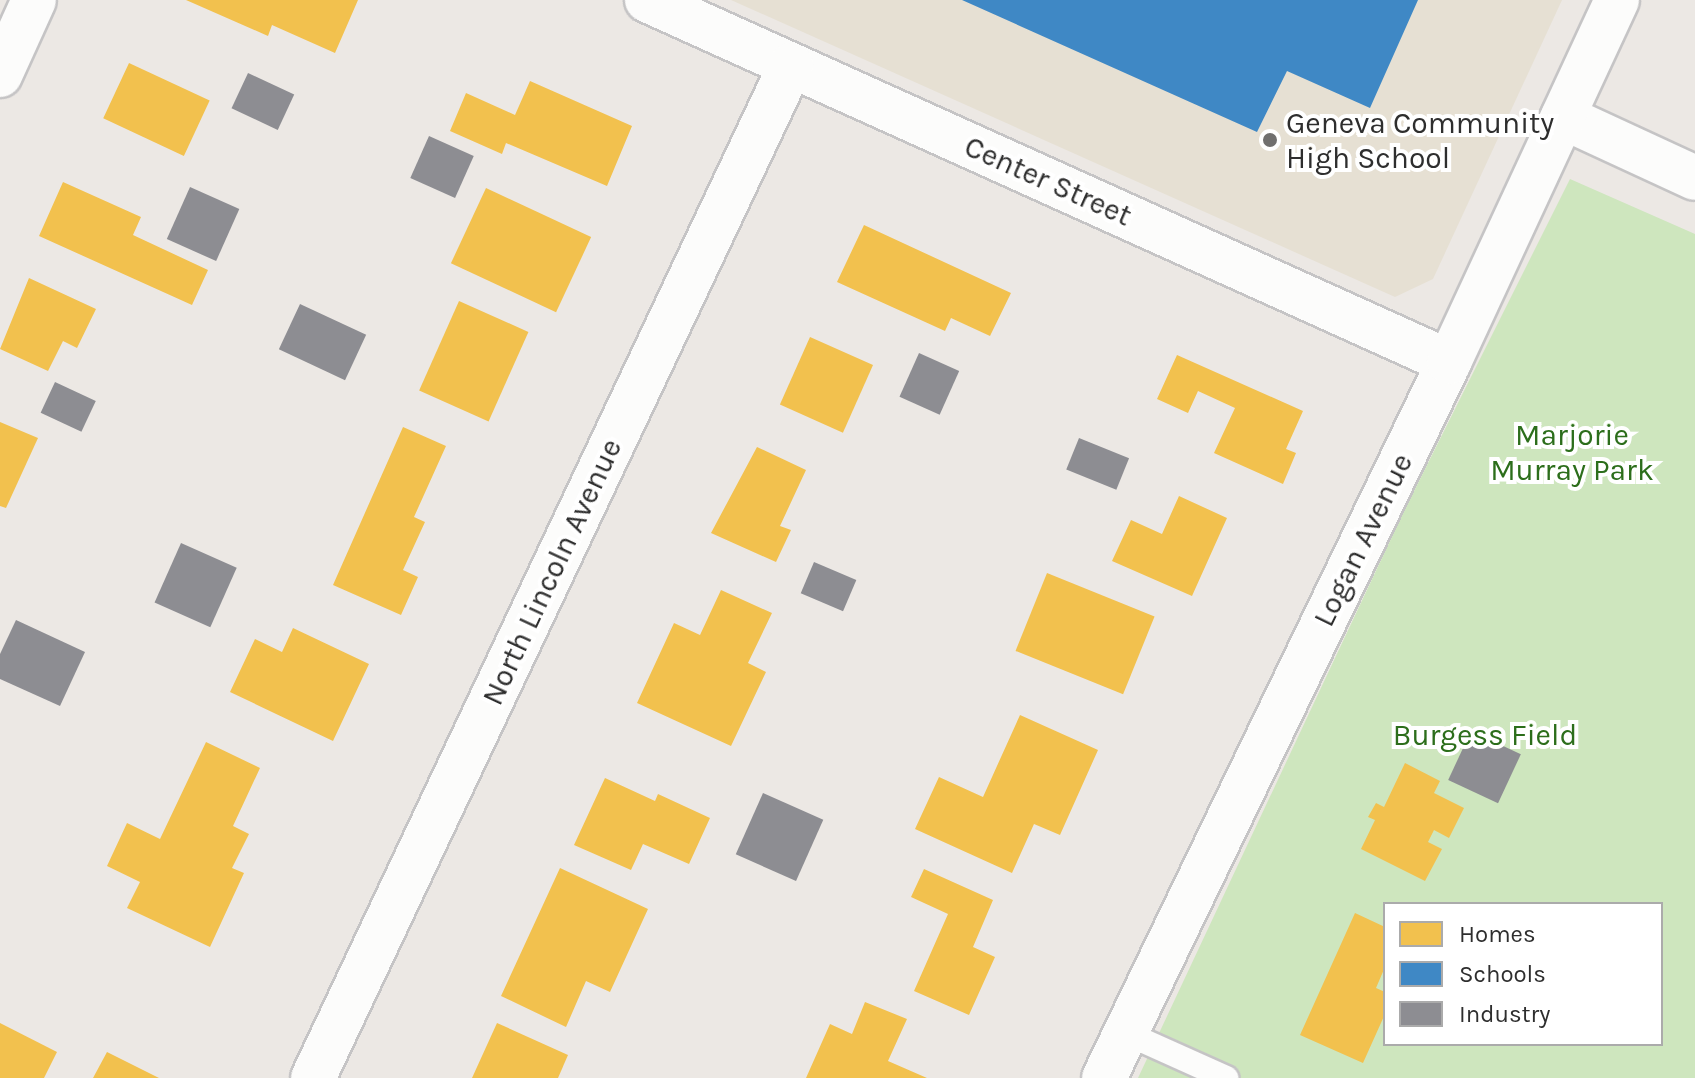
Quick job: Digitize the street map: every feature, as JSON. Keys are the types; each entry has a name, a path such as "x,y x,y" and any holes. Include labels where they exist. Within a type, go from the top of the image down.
{"street":[{"path":"0,75 34,0"},
{"name":"Center Street","path":"647,0 1449,362"},
{"name":"Logan Avenue","path":"1104,1078 1449,362 1617,0"},
{"name":"North Lincoln Avenue","path":"313,1078 791,65"},
{"path":"1563,117 1695,178"}],"lane":[{"path":"1126,1033 1226,1078"}],"shaded area":[{"name":"Geneva Community High School","path":"731,0 1562,0 1433,279 1395,297"}],"green space":[{"name":"Burgess Field","path":"1570,179 1695,234 1695,1078 1138,1078 1404,511"}],"building: Homes":[{"path":"186,0 358,0 335,53 272,25 268,36"},
{"path":"129,63 210,101 184,156 103,118"},
{"path":"530,81 632,126 607,186 506,143 502,154 450,131 466,93 515,115"},
{"path":"63,182 141,217 133,235 208,270 192,305 39,236"},
{"path":"486,188 591,237 556,312 451,263"},
{"path":"864,225 1011,293 990,336 951,318 945,331 837,282"},
{"path":"29,278 96,309 77,348 63,341 48,371 0,349"},
{"path":"459,301 528,332 489,421 419,391"},
{"path":"810,337 873,365 843,433 780,405"},
{"path":"1177,355 1303,411 1286,449 1296,453 1283,484 1214,453 1235,408 1198,391 1188,413 1157,399"},
{"path":"0,422 38,438 6,508 0,506"},
{"path":"403,427 446,446 414,517 425,522 403,570 418,577 401,615 333,585"},
{"path":"757,447 806,470 780,526 791,530 776,562 711,533"},
{"path":"1179,496 1227,518 1192,596 1112,561 1131,520 1162,534"},
{"path":"1047,573 1155,616 1123,694 1016,651"},
{"path":"721,590 772,613 748,663 766,672 731,746 637,703 674,623 700,635"},
{"path":"293,628 369,664 333,741 230,692 255,639 282,652"},
{"path":"1020,715 1098,750 1060,835 1034,824 1012,873 915,829 939,777 983,797"},
{"path":"206,742 260,768 233,826 249,834 232,868 244,873 210,947 127,908 140,882 107,866 127,823 160,839"},
{"path":"1405,763 1440,781 1434,793 1464,808 1449,838 1434,830 1428,842 1442,849 1425,881 1361,849 1375,820 1368,817 1376,803 1384,807"},
{"path":"605,778 655,801 658,794 710,818 689,864 643,844 631,870 574,845"},
{"path":"560,868 648,909 610,992 586,981 566,1027 501,996"},
{"path":"924,869 993,900 973,947 995,957 969,1015 914,991 948,914 911,897"},
{"path":"1355,913 1383,926 1383,972 1376,988 1383,991 1383,1018 1363,1063 1300,1035"},
{"path":"865,1002 907,1019 888,1061 927,1078 806,1078 830,1024 852,1034"},
{"path":"0,1023 57,1052 44,1078 0,1078"},
{"path":"497,1023 568,1055 558,1078 472,1078"},
{"path":"107,1052 159,1078 93,1078"}],"building: Schools":[{"path":"962,0 1418,0 1370,108 1287,71 1257,132"}],"building: Industry":[{"path":"248,73 294,95 278,130 232,108"},
{"path":"429,136 474,156 455,198 410,178"},
{"path":"190,187 239,209 216,261 167,239"},
{"path":"300,304 366,335 345,380 279,349"},
{"path":"919,353 959,371 940,415 899,397"},
{"path":"55,382 96,401 81,432 41,413"},
{"path":"1079,438 1129,458 1116,490 1066,470"},
{"path":"181,543 237,568 210,627 155,602"},
{"path":"814,562 856,580 843,611 801,593"},
{"path":"16,620 85,652 60,706 0,679 0,654"},
{"path":"1471,731 1521,754 1498,803 1448,780"},
{"path":"763,793 823,820 796,881 736,854"}],"place":[{"name":"Geneva Community High School","path":"1270,140"}],"park label":[{"name":"Marjorie Murray Park","path":"1572,452"}]}
